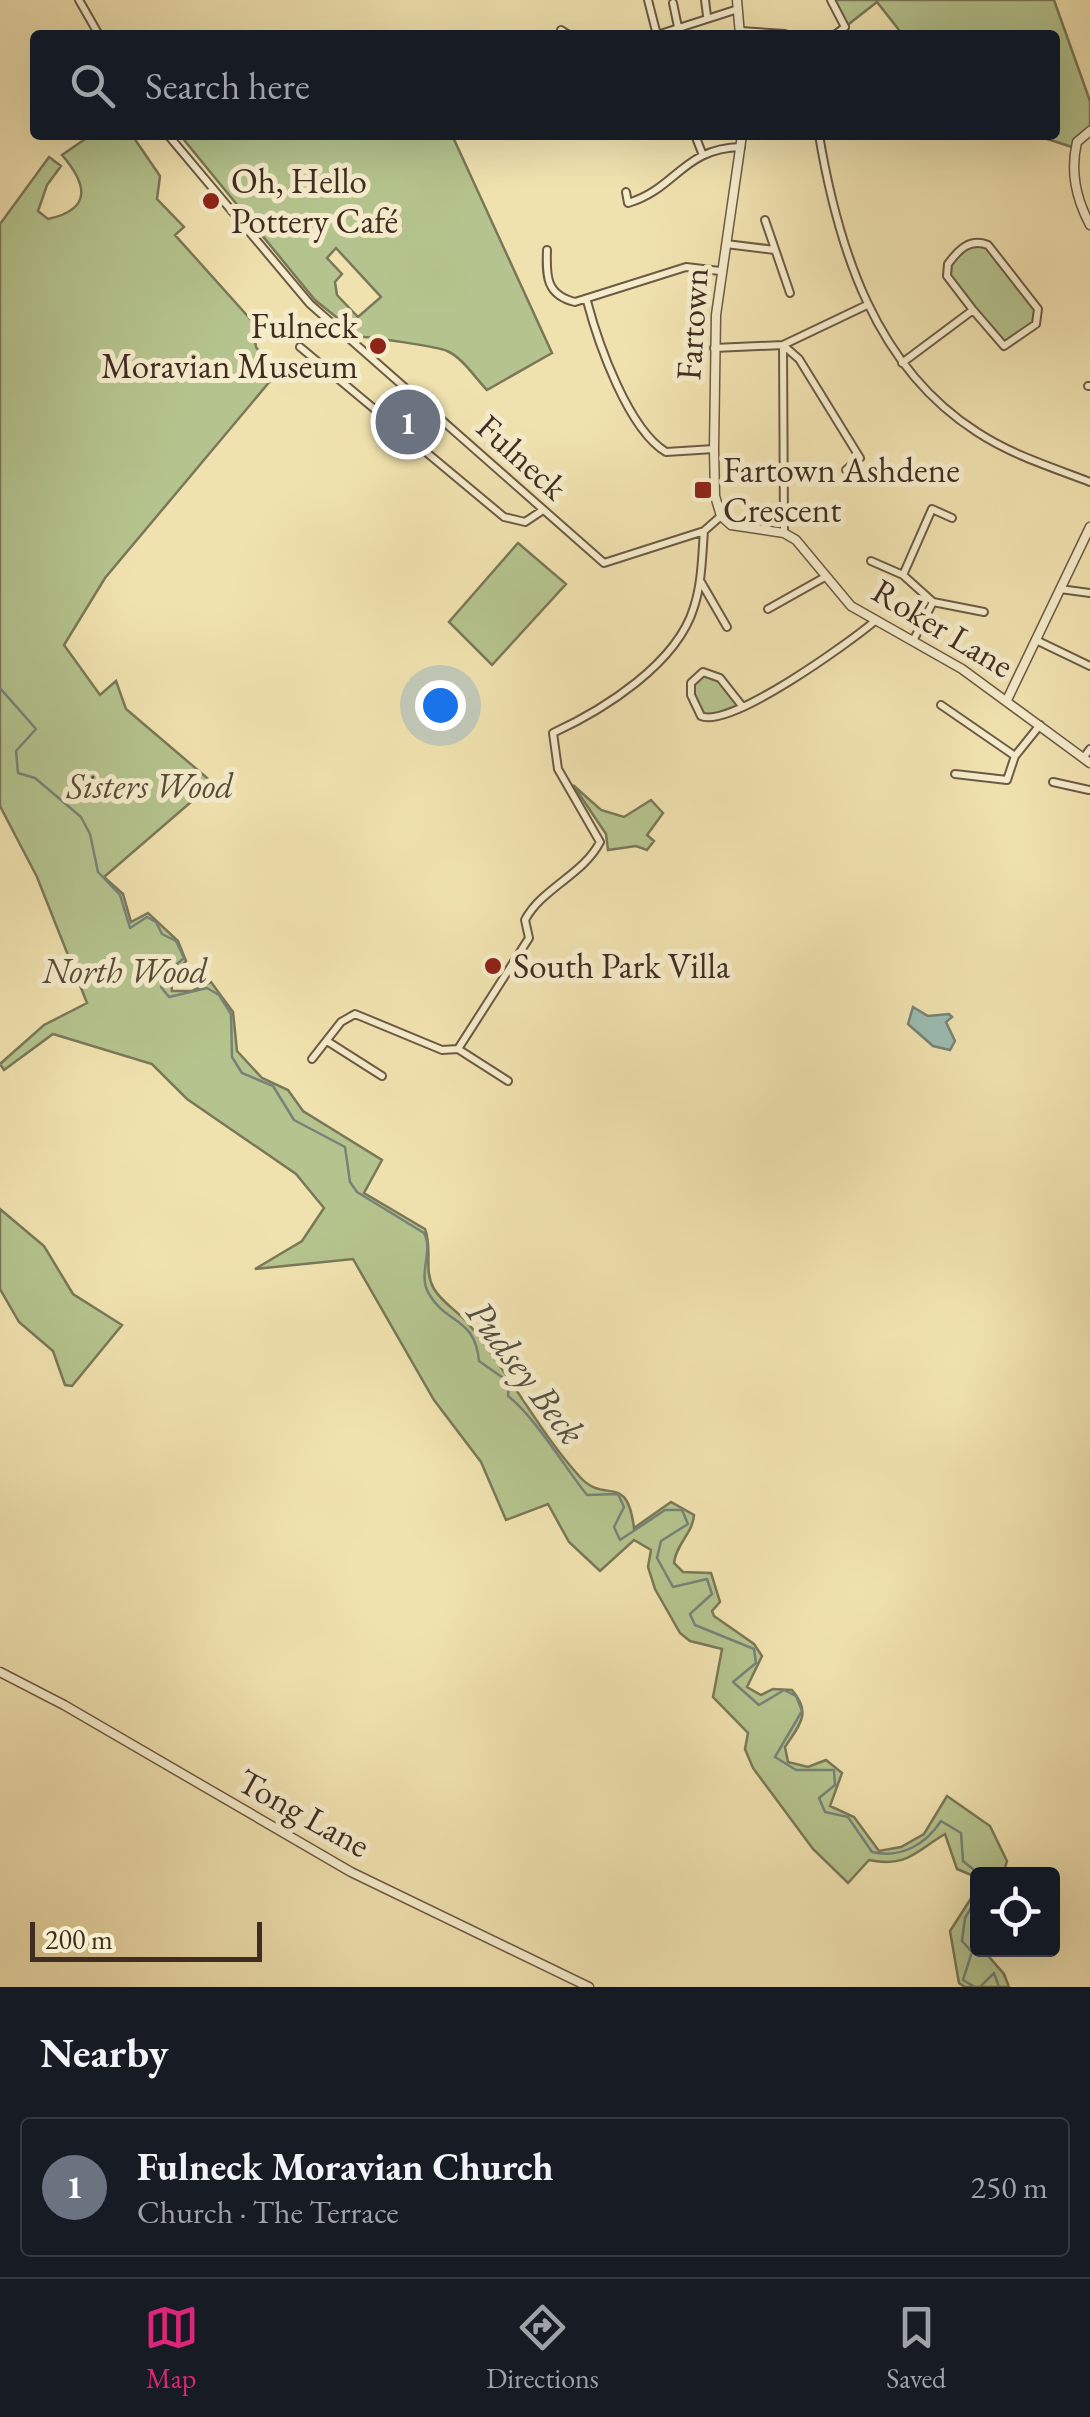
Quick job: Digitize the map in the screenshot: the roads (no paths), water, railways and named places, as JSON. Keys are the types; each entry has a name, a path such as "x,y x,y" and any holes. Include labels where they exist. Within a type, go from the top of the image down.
{"street":[{"path":"80,0 97,30"},
{"path":"648,0 656,30"},
{"path":"705,0 707,16"},
{"path":"831,0 848,25 842,30"},
{"path":"673,3 678,27"},
{"path":"670,30 737,4 740,30"},
{"path":"1090,132 1077,142 1074,185 1090,225"},
{"name":"Fulneck","path":"172,140 310,304 604,563 704,530 722,516"},
{"path":"696,140 702,153"},
{"name":"Fartown","path":"722,516 715,496 714,348 720,271 742,140"},
{"path":"820,140 833,218 868,305 902,363 936,402 978,433 1018,455 1090,482"},
{"path":"626,192 628,203 643,198 702,153 741,147"},
{"path":"766,220 790,293"},
{"path":"978,242 988,245 1038,309 1038,316 1036,324 1004,346 973,310 947,276 948,264 968,244 978,242"},
{"path":"726,244 776,250"},
{"path":"547,250 548,285 558,296 587,301 686,267 720,271"},
{"path":"587,301 608,367 649,439 666,452 714,449"},
{"path":"714,348 783,345 868,305"},
{"path":"902,363 973,310"},
{"path":"783,345 799,359 860,458 846,470"},
{"path":"722,516 746,528 784,533 783,345"},
{"path":"300,346 504,517 525,522 543,510"},
{"path":"903,575 928,507 952,518"},
{"path":"1007,700 1090,527"},
{"path":"458,1049 530,938 525,920 531,908 594,853 600,842 558,769 553,733 607,705 649,672 689,622 701,581 704,530"},
{"name":"Roker Lane","path":"784,533 796,540 851,606 1007,700 1087,760"},
{"path":"871,561 903,575 934,602 963,604 984,612"},
{"path":"768,609 825,577"},
{"path":"701,581 727,627"},
{"path":"1060,589 1090,593"},
{"path":"912,641 934,602"},
{"path":"742,706 715,675 703,672 692,683 691,695 705,719 716,719 742,706 825,660 876,621"},
{"path":"1038,641 1090,666"},
{"path":"941,705 1015,756"},
{"path":"955,774 1007,780 1015,756 1041,724"},
{"path":"1087,760 1090,749"},
{"path":"1054,782 1089,790"},
{"path":"312,1059 341,1022 355,1014 442,1050 458,1049 508,1082"},
{"path":"327,1041 382,1076"},
{"name":"Tong Lane","path":"0,1672 64,1704 351,1872 589,1987"}],"water":[{"path":"913,1007 928,1016 952,1017 946,1022 955,1041 950,1050 933,1046 908,1024"}],"waterway":[{"name":"Pudsey Beck","path":"0,688 36,729 16,751 18,773 35,778 81,817 90,834 98,872 120,895 130,928 147,917 156,922 162,934 176,941 184,958 169,971 161,987 169,997 207,988 219,995 231,1014 232,1057 242,1073 273,1086 294,1120 345,1147 350,1182 357,1192 424,1233 429,1294 472,1336 479,1361 509,1382 508,1396 538,1428 587,1495 618,1494 624,1507 614,1527 620,1540 665,1510 682,1510 688,1524 661,1541 657,1558 673,1587 707,1579 712,1594 690,1614 695,1625 754,1649 756,1663 733,1682 759,1705 784,1690 796,1696 802,1711 775,1757 796,1770 834,1770 835,1785 819,1798 825,1812 848,1817 872,1852 883,1854 912,1848 941,1821 961,1833 963,1861 970,1867"},
{"name":"Pudsey Beck","path":"970,1910 962,1941 970,1950"},
{"name":"Pudsey Beck","path":"970,1957 963,1980 975,1987"},
{"name":"Pudsey Beck","path":"980,1987 994,1973 999,1987"}],"place":[{"name":"Oh, Hello Pottery Café","path":"211,201"},
{"name":"Fulneck Moravian Museum","path":"378,346"},
{"name":"Fulneck Moravian Church","path":"408,422"},
{"name":"Fartown Ashdene Crescent","path":"703,490"},
{"name":"South Park Villa","path":"493,966"}],"park label":[{"name":"Sisters Wood","path":"150,786"},
{"name":"North Wood","path":"125,971"}]}
